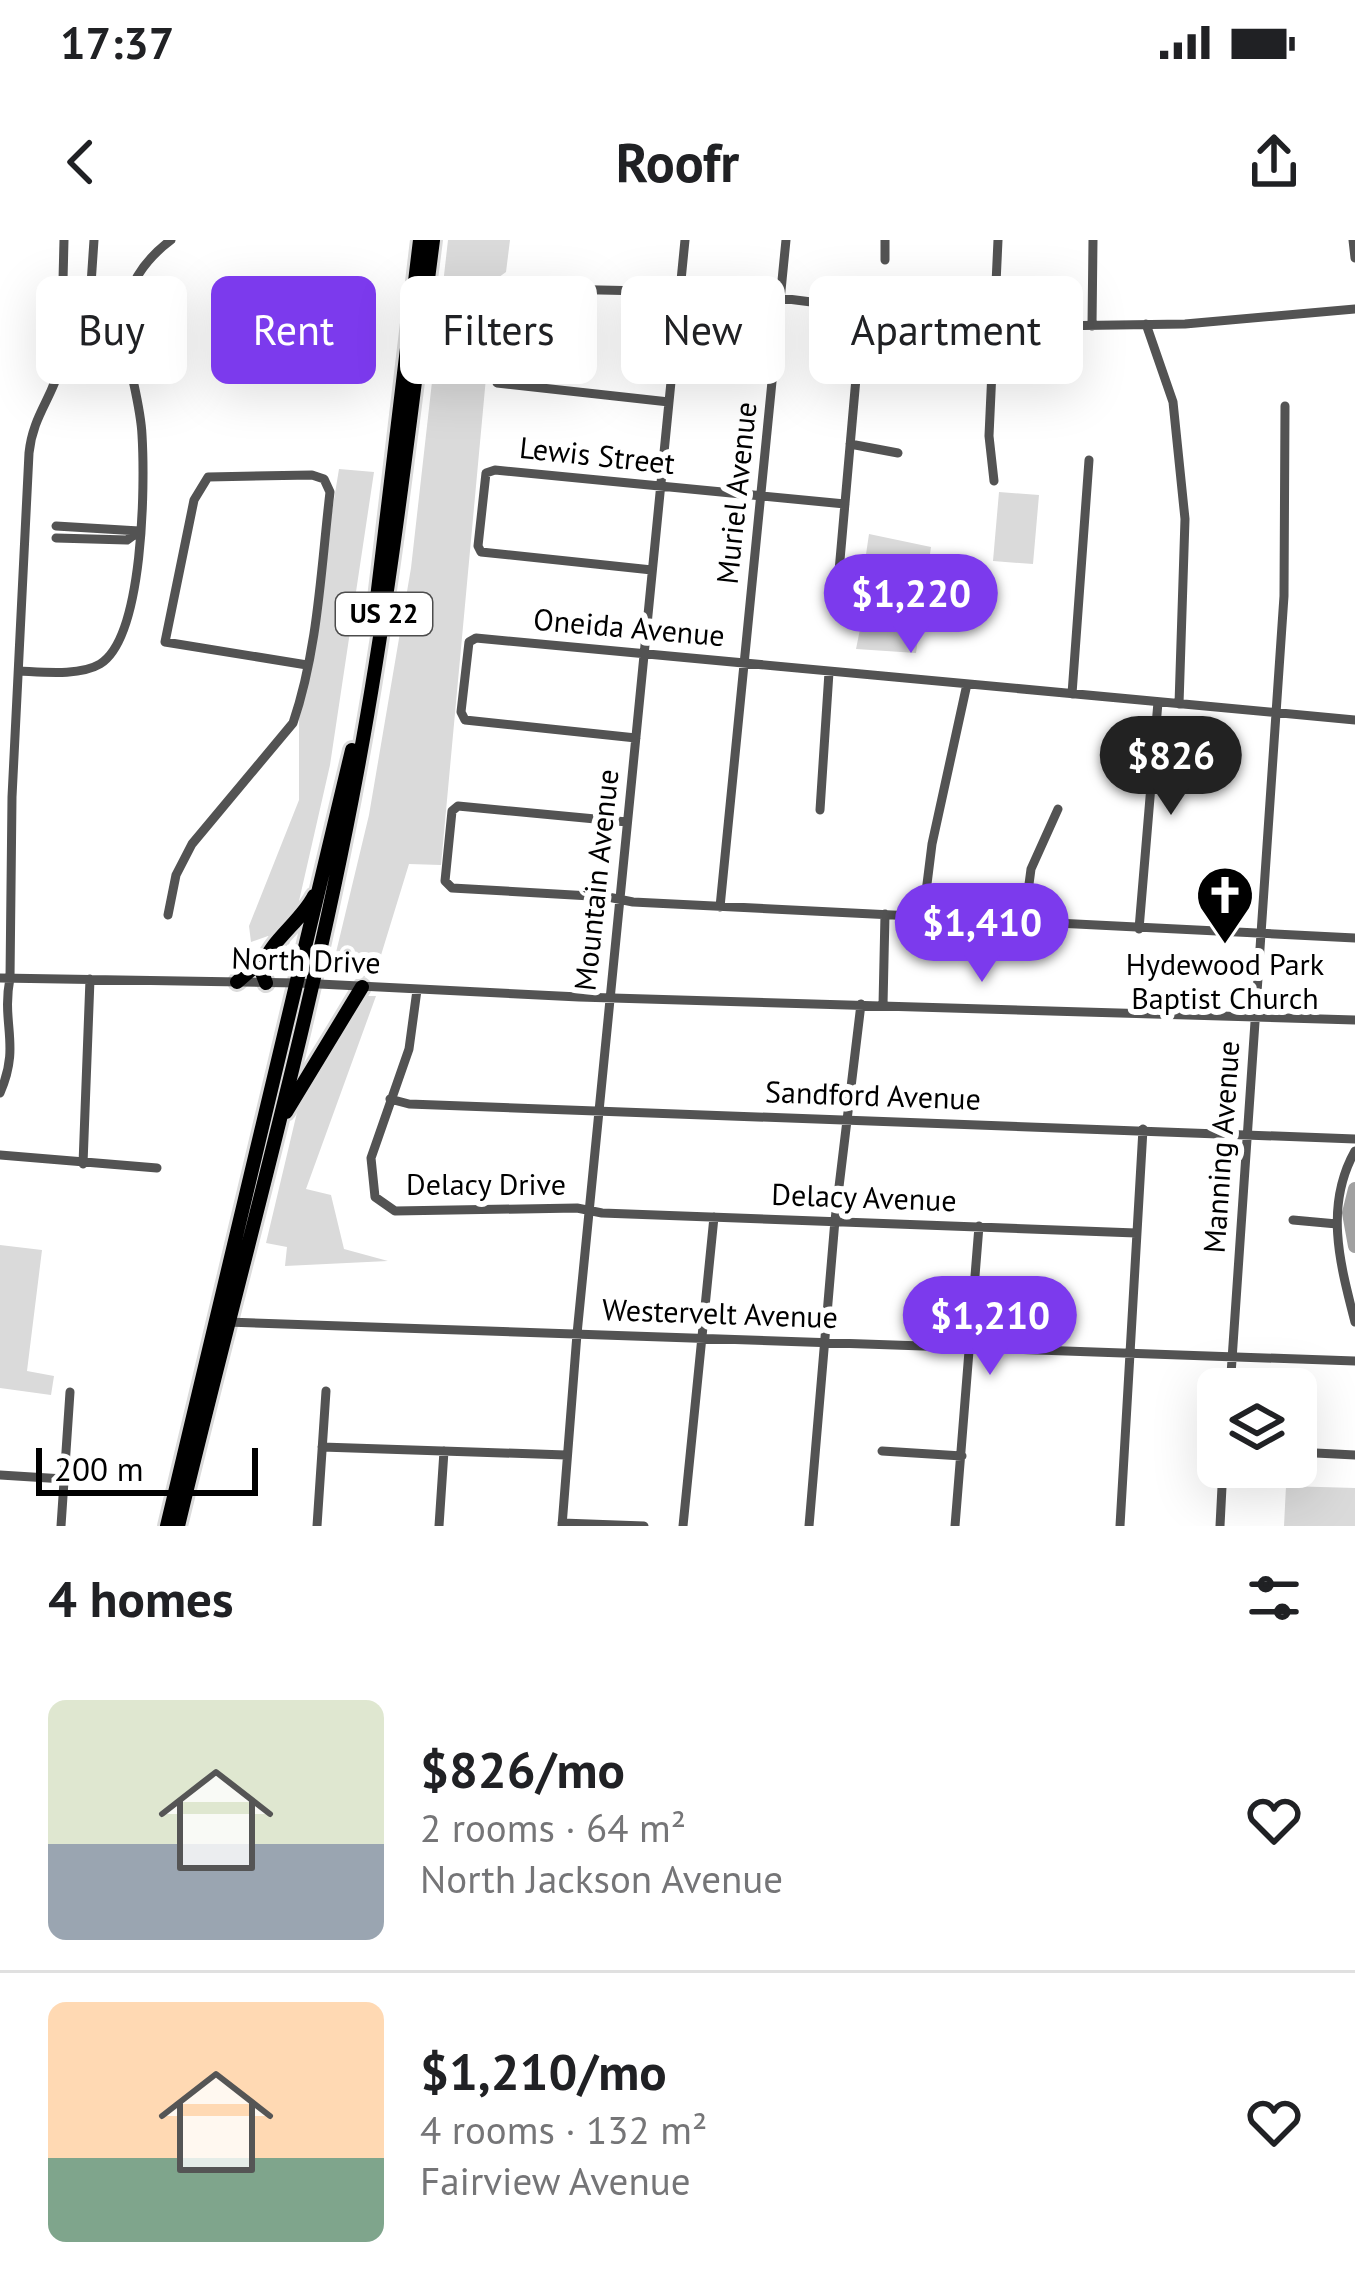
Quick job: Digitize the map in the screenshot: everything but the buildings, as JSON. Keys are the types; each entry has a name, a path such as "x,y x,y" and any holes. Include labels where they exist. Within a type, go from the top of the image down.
{"highway":[{"name":"US 22","path":"178,1526 277,1126 353,746 380,579 421,242"},
{"name":"US 22","path":"167,1526 357,774 392,570 421,242"},
{"path":"236,982 306,912 325,875"},
{"path":"265,958 260,970 266,982"},
{"path":"277,1126 362,986"}],"street":[{"path":"0,1093 10,1070 5,978 31,430 57,381 61,362 64,240"},
{"path":"93,276 94,240"},
{"path":"140,276 171,240"},
{"name":"Mountain Avenue","path":"682,276 685,240"},
{"name":"Muriel Avenue","path":"782,276 786,240"},
{"path":"885,240 886,260"},
{"path":"995,276 998,240"},
{"path":"1092,326 1093,240"},
{"path":"1353,240 1355,258"},
{"path":"621,291 505,288 497,382 669,402"},
{"path":"1083,326 1355,309"},
{"path":"1145,324 1173,402 1185,519 1179,704"},
{"path":"19,668 85,670 115,651 136,596 142,433 134,384"},
{"name":"Mountain Avenue","path":"562,1524 671,384"},
{"name":"Muriel Avenue","path":"720,907 772,384"},
{"path":"837,594 855,384"},
{"path":"990,384 994,482"},
{"name":"Manning Avenue","path":"1231,1368 1284,596 1285,406"},
{"path":"850,444 898,453"},
{"path":"1072,694 1089,460"},
{"name":"Lewis Street","path":"652,570 481,552 488,471 845,504"},
{"path":"168,915 182,859 286,734 304,682 307,665 330,492 319,476 239,473 203,480 194,500 165,642 307,665"},
{"path":"56,532 127,540 139,531"},
{"name":"Oneida Avenue","path":"635,738 465,720 461,712 472,639 1355,720"},
{"path":"820,810 829,672"},
{"path":"923,916 932,844 968,684"},
{"path":"1139,929 1158,703"},
{"path":"627,822 454,808 444,876 452,888 720,907 1355,938"},
{"path":"1024,922 1034,861 1058,809"},
{"path":"883,1004 885,914"},
{"name":"North Drive","path":"5,978 266,982 1355,1020"},
{"path":"83,1164 90,980"},
{"path":"390,1099 413,1035 417,990"},
{"path":"809,1526 835,1220 861,1004"},
{"name":"Sandford Avenue","path":"390,1099 409,1104 1355,1139"},
{"name":"Delacy Drive","path":"390,1099 370,1169 375,1197 383,1205 406,1212 507,1207 589,1210"},
{"path":"1120,1526 1143,1129"},
{"path":"1355,1151 1338,1188 1336,1224 1355,1322"},
{"path":"0,1155 157,1168"},
{"name":"Delacy Avenue","path":"589,1210 1136,1233"},
{"path":"683,1526 714,1217"},
{"path":"1293,1220 1336,1224"},
{"path":"955,1526 979,1226"},
{"name":"Westervelt Avenue","path":"227,1322 1355,1361"},
{"path":"317,1526 326,1391"},
{"path":"62,1526 70,1392"},
{"path":"322,1447 566,1455"},
{"path":"439,1526 444,1451"},
{"path":"882,1451 962,1456"},
{"path":"1317,1453 1355,1455"},
{"path":"0,1475 64,1479"},
{"path":"1220,1526 1222,1488"},
{"path":"562,1524 644,1526"}],"shaded area":[{"path":"448,240 510,240 506,272 500,276 444,276"},
{"path":"432,384 485,384 441,865 409,864 374,978 363,977 333,965 369,815 411,568"},
{"path":"339,469 374,472 330,765 289,945 268,936 251,942 249,926 299,800 299,713"},
{"path":"999,492 1039,495 1033,564 993,561"},
{"path":"869,534 931,547 916,653 856,649 872,570 864,568"},
{"path":"362,996 376,996 306,1189 331,1195 344,1249 388,1261 285,1266 287,1247 266,1243 299,1104"},
{"path":"0,1245 42,1250 27,1371 54,1376 51,1395 0,1388"},
{"path":"1286,1488 1355,1488 1355,1526 1284,1526"}],"waterway":[{"path":"1355,1189 1349,1213 1355,1246"}],"place":[{"name":"Hydewood Park Baptist Church","path":"1225,946"}]}
